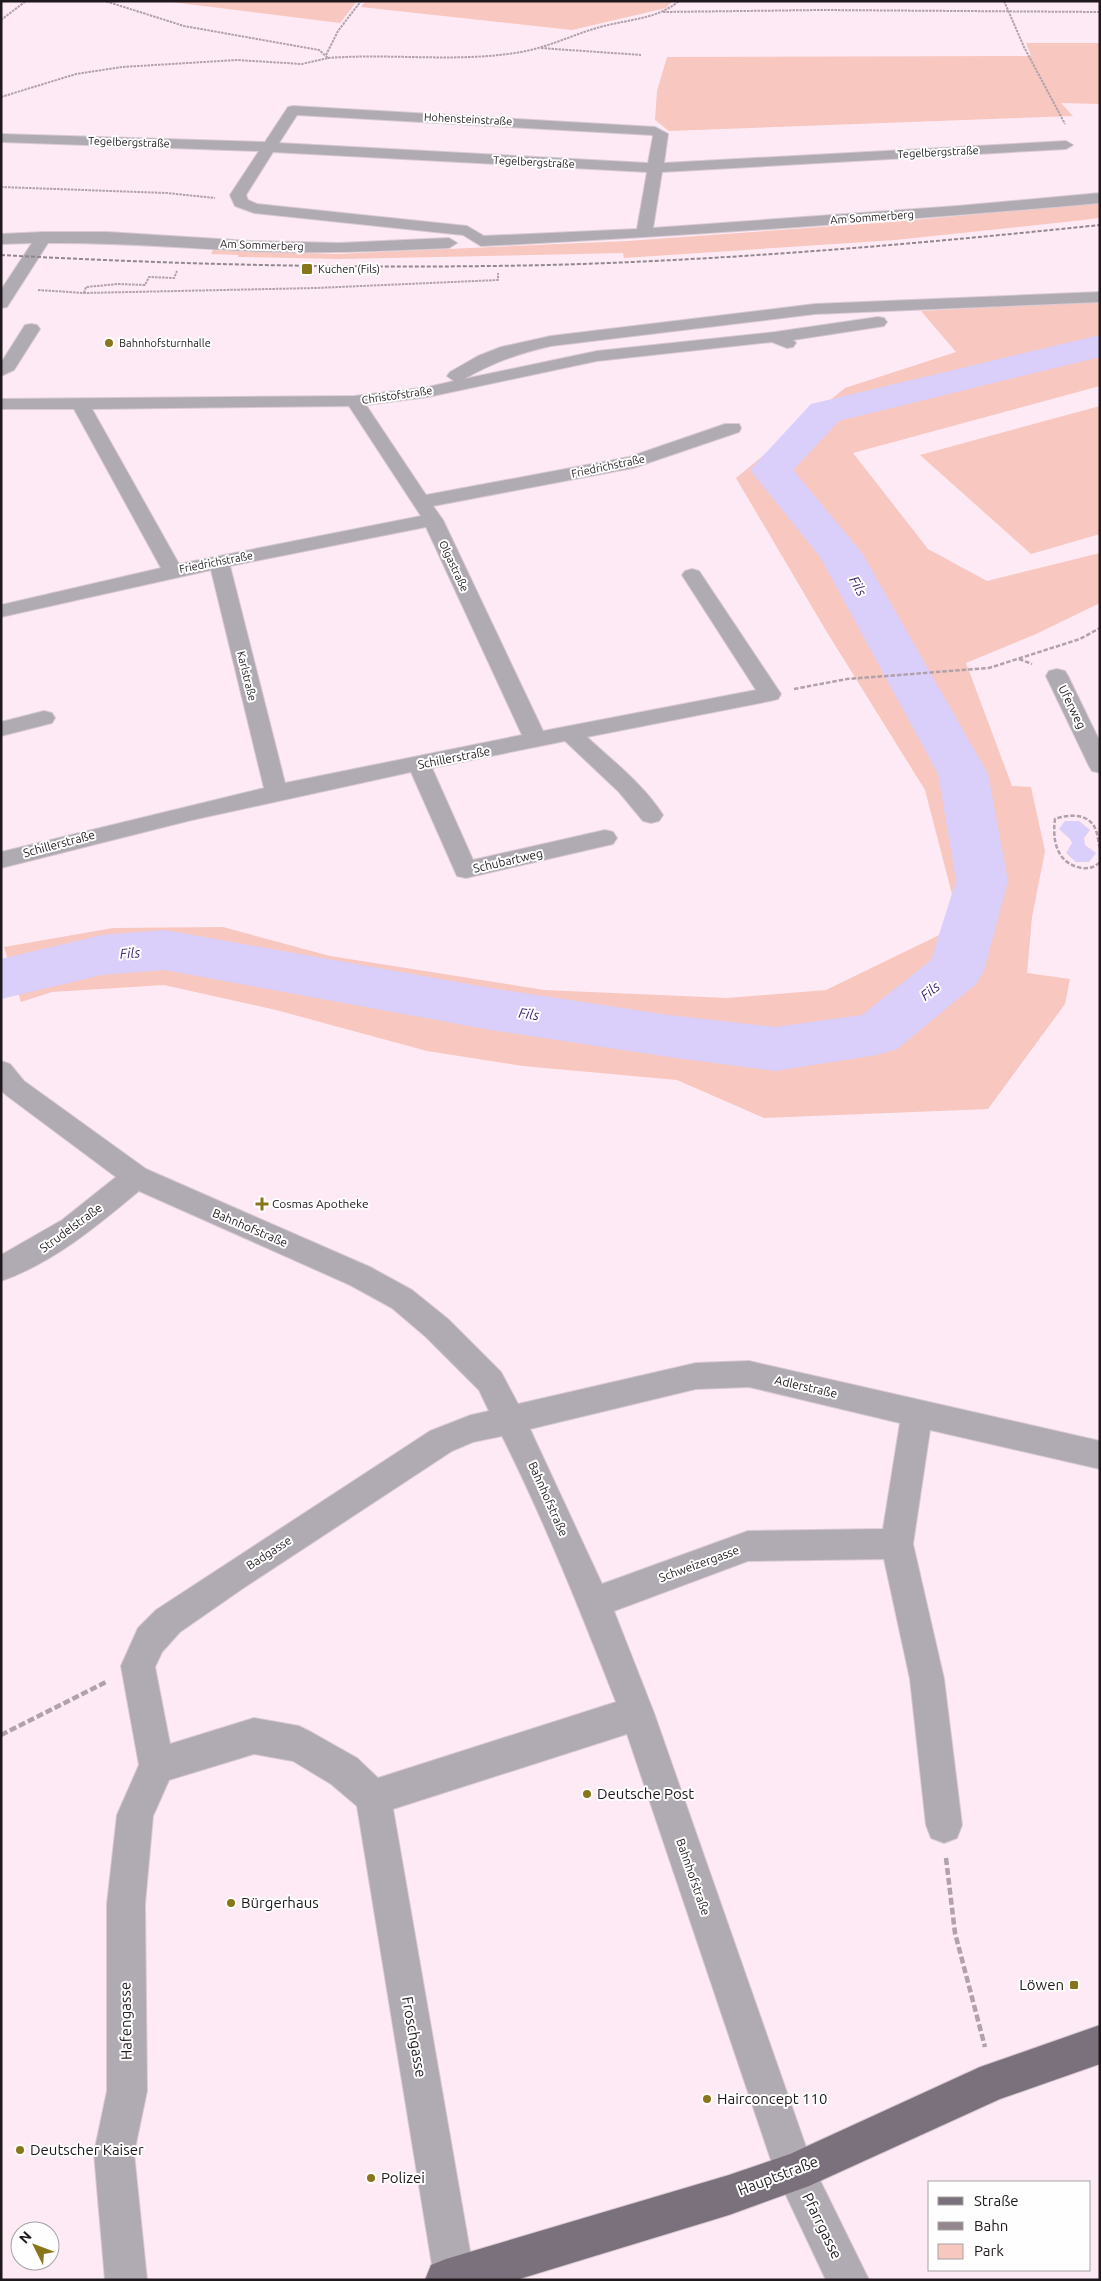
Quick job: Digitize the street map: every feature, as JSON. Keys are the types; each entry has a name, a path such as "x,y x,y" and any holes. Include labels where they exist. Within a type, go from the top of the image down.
{"main road":[{"name":"Hauptstraße","path":"451,2278 729,2195 795,2172 994,2081 1100,2044"}],"street":[{"name":"Hohensteinstraße","path":"268,147 293,110 644,129 661,134 656,168"},
{"name":"Tegelbergstraße","path":"1,138 268,147 656,168 1066,145"},
{"path":"239,199 238,195 268,147"},
{"path":"644,233 656,168"},
{"name":"Am Sommerberg","path":"1,239 107,236 251,246 338,248 644,233 957,211 1100,198"},
{"name":"Am Sommerberg","path":"239,199 241,203 254,208 467,231 480,241"},
{"name":"Am Sommerberg","path":"1,231 44,237"},
{"path":"1,303 44,237"},
{"path":"428,392 492,357 507,351 551,341 815,309 1100,297"},
{"name":"Christofstraße","path":"1,404 81,405 354,401 428,392 597,356 781,340 885,320"},
{"path":"1,371 8,366 31,329"},
{"name":"Olgastraße","path":"354,401 433,520 536,741"},
{"path":"81,405 173,571"},
{"name":"Friedrichstraße","path":"422,502 633,462 732,428"},
{"name":"Friedrichstraße","path":"1,611 219,561 433,520"},
{"name":"Karlstraße","path":"219,561 276,792"},
{"path":"692,575 770,694"},
{"name":"Uferweg","path":"1057,676 1100,766"},
{"name":"Schillerstraße","path":"1,860 116,828 276,792 770,694"},
{"path":"1,728 44,718"},
{"path":"571,734 627,787 651,815"},
{"name":"Schubartweg","path":"419,765 466,870 605,838"},
{"name":"Bahnhofstraße","path":"1,1070 15,1088 136,1177 177,1197 360,1276 402,1299 444,1334 490,1381 511,1420 594,1602 637,1712 795,2172"},
{"name":"Strudelstraße","path":"1,1269 34,1254 89,1216 136,1177"},
{"name":"Adlerstraße","path":"511,1420 696,1376 749,1374 1100,1455"},
{"path":"917,1413 897,1544 927,1679 944,1824"},
{"name":"Badgasse","path":"138,1666 150,1640 168,1621 230,1578 441,1441 471,1429 511,1420"},
{"name":"Schweizergasse","path":"594,1602 748,1546 897,1544"},
{"path":"138,1666 157,1766 254,1736 299,1744 344,1771 374,1797 637,1712"},
{"name":"Hafengasse","path":"126,2280 114,2153 127,2091 125,2019 126,1904 135,1815 157,1766"},
{"name":"Froschgasse","path":"374,1797 451,2278"},
{"name":"Pfarrgasse","path":"795,2172 848,2280"}],"path":[{"path":"1,20 26,1"},
{"path":"105,1 150,19 198,31 319,50 326,54 328,58"},
{"path":"326,54 338,32 361,1"},
{"path":"663,12 679,1"},
{"path":"1004,1 1010,11 1024,47 1051,99"},
{"path":"1,97 76,74 122,67 237,60 302,64 328,58 361,55 472,57 512,54 538,48 594,28 663,12 821,10 1100,12"},
{"path":"538,48 641,55"},
{"path":"1,187 167,193 239,199"},
{"path":"84,293 86,287 118,284 145,285 149,277 174,278 177,271"},
{"path":"10,288 84,293 316,288 498,280 498,273"},
{"path":"770,694 847,679 989,668 1080,639 1100,628"},
{"path":"1100,848 1095,828 1088,820 1078,816 1065,815 1055,819 1053,829 1060,856 1070,864 1079,867 1091,868 1100,862"},
{"path":"1,1735 138,1666"},
{"path":"944,1824 947,1871 955,1933 994,2081"}],"green space":[{"path":"163,1 357,1 340,23"},
{"path":"365,1 673,1 666,8 572,30 361,7"},
{"path":"1026,43 1100,43 1100,104 1061,103 1073,116 669,131 655,120 657,91 667,57 1031,56"},
{"path":"1100,203 1100,218 1083,220 895,240 624,258 623,253 341,259 238,257 238,255 211,254 213,250 336,254 627,241 891,222"},
{"path":"1100,302 1100,386 853,453 928,549 987,581 1100,553 1100,603 1036,634 966,663 1012,786 1031,787 1045,851 1032,917 1027,973 1070,979 1065,1004 988,1109 764,1118 677,1080 523,1066 427,1051 276,1010 164,985 52,992 21,1002 4,947 113,928 223,927 330,956 544,990 727,998 826,990 960,925 925,790 825,629 736,478 845,388 956,352 921,311"},
{"path":"1100,406 1100,534 1031,554 920,455"}],"shaded area":[{"path":"1065,821 1079,821 1090,830 1084,838 1085,845 1096,853 1089,862 1076,862 1066,853 1072,843 1059,829"}],"waterway":[{"name":"Fils","path":"1,979 102,955 165,950 491,1009 669,1036 775,1049 877,1034 956,970 982,881 963,774 840,553 771,470 825,412 1100,346"}],"railway":[{"path":"1,255 275,265 411,267 548,265 756,255 963,239 1100,225"}],"place":[{"name":"Kuchen (Fils)","path":"307,269"},
{"name":"Bahnhofsturnhalle","path":"109,343"},
{"name":"Cosmas Apotheke","path":"262,1204"},
{"name":"Deutsche Post","path":"587,1794"},
{"name":"Bürgerhaus","path":"231,1903"},
{"name":"Löwen","path":"1074,1985"},
{"name":"Hairconcept 110","path":"707,2099"},
{"name":"Deutscher Kaiser","path":"20,2150"},
{"name":"Polizei","path":"371,2178"}]}
